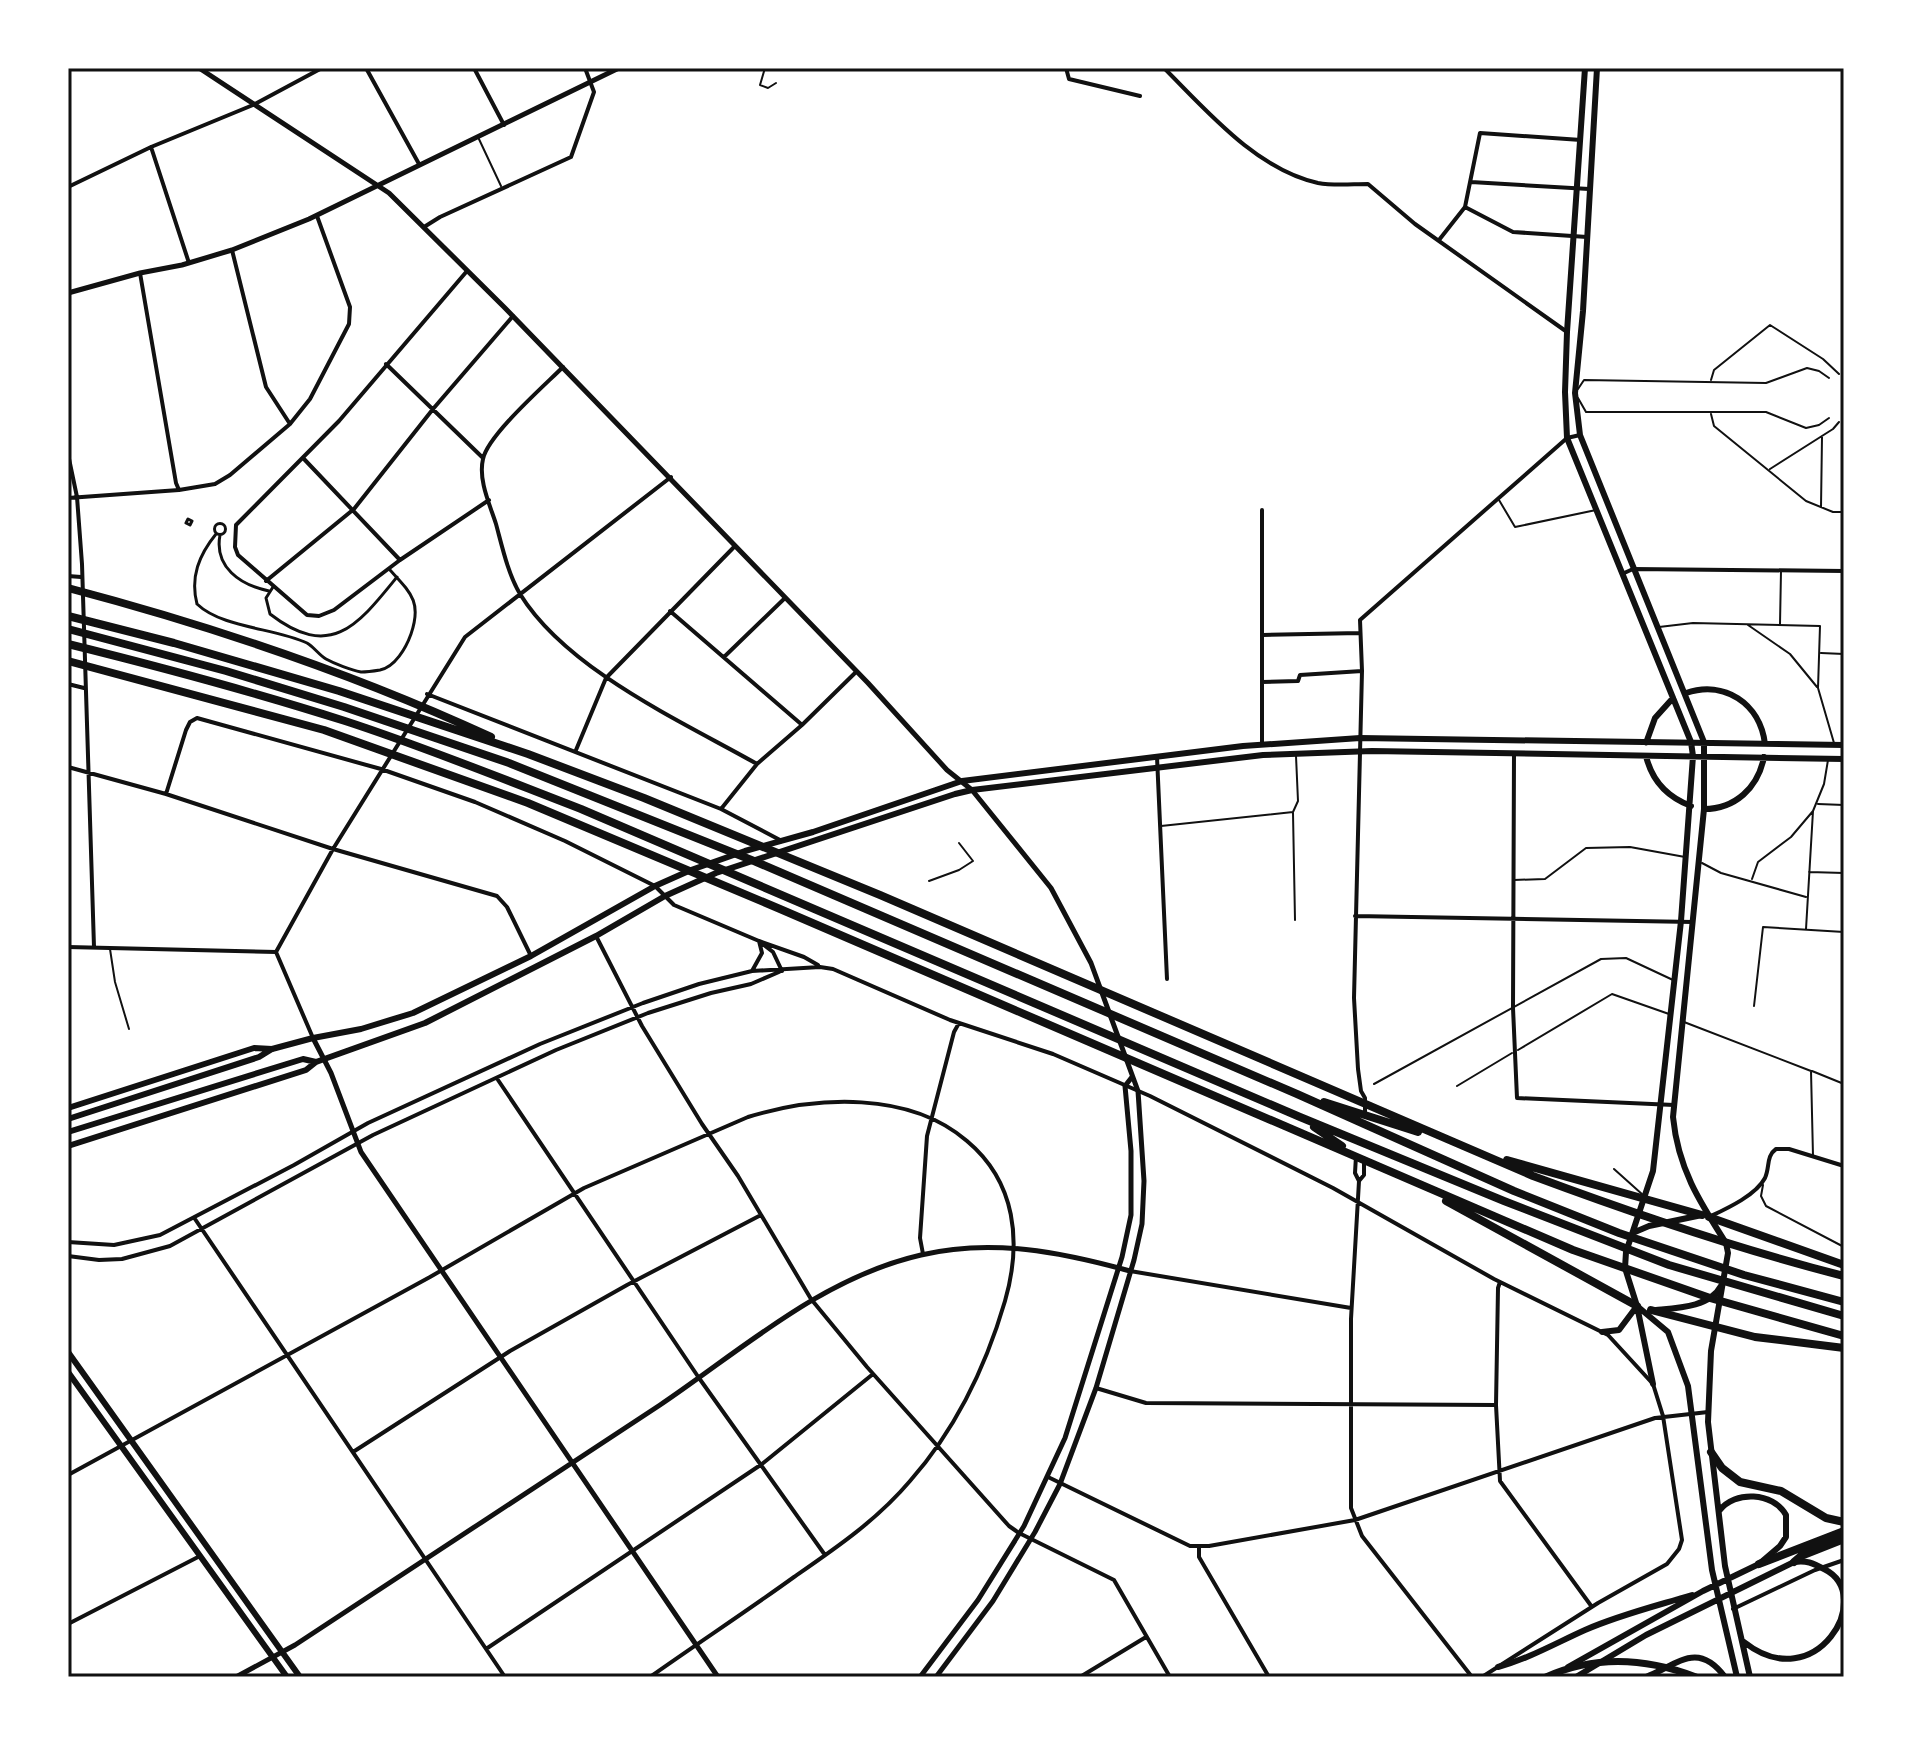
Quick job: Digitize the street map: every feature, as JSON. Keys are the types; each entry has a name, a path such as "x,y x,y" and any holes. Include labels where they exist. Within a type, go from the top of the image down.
{"highway":[{"path":"68,588 181,619 261,646 412,701 528,754"},
{"path":"68,616 270,670 528,754 723,829 1533,1176 1753,1253 1844,1276"},
{"path":"68,629 344,707 612,802 1297,1094 1500,1185 1619,1233 1758,1279 1844,1302"},
{"path":"68,644 288,703 513,783 1300,1117 1614,1244 1754,1292 1844,1316"},
{"path":"68,661 324,730 528,803 1573,1250 1710,1298 1844,1336"},
{"path":"1297,1094 1517,1163 1706,1216 1844,1265"},
{"path":"1300,1117 1335,1142 1637,1306"},
{"path":"1651,1310 1755,1337 1844,1348"},
{"path":"1711,1452 1722,1468 1740,1482 1781,1491 1826,1518 1844,1522"},
{"path":"1759,1564 1844,1531"},
{"path":"1794,1562 1801,1556 1844,1539"},
{"path":"1551,1677 1589,1663 1617,1661 1645,1662 1696,1677"},
{"path":"1551,1677 1585,1668 1617,1665 1658,1668 1688,1677"}],"main road":[{"path":"1585,68 1567,332 1567,438 1691,742 1693,756 1681,921 1653,1171 1626,1252 1625,1268 1637,1306 1653,1384"},
{"path":"1597,68 1575,393 1580,435 1686,693 1706,756 1704,809 1674,1105 1675,1137 1686,1176 1706,1216 1726,1243 1728,1253 1715,1329 1708,1412 1733,1609 1750,1677"},
{"path":"1686,693 1702,689 1719,690 1742,700 1758,719 1765,744"},
{"path":"1646,743 1655,718 1673,698"},
{"path":"68,1119 259,1057 272,1049 361,1029 413,1013 531,956 655,886 745,851 783,842 962,781 1262,744 1360,738 1844,745"},
{"path":"68,1146 306,1070 316,1062 425,1023 596,936 665,896 750,861 972,790 1157,766 1296,753 1359,751 1844,759"},
{"path":"1646,756 1652,775 1664,791 1691,806"},
{"path":"1704,809 1724,806 1743,796 1757,778 1764,757"},
{"path":"68,1108 254,1048 272,1049"},
{"path":"68,1132 303,1059 316,1062"},
{"path":"1634,1233 1649,1226 1706,1216"},
{"path":"1637,1306 1651,1310 1696,1304 1717,1294 1725,1279"},
{"path":"1602,1332 1619,1330 1637,1306"},
{"path":"1637,1306 1668,1332 1688,1386 1712,1570 1737,1677"},
{"path":"68,1352 300,1677"},
{"path":"68,1372 287,1677"},
{"path":"1551,1677 1703,1591 1759,1564 1786,1537 1788,1522 1784,1510 1765,1498 1747,1497 1726,1503 1719,1512"},
{"path":"1576,1677 1704,1604 1794,1562 1809,1562 1829,1571 1839,1583 1843,1609 1838,1626 1825,1644 1805,1656 1784,1660 1764,1656 1742,1641"},
{"path":"1498,1667 1518,1662 1611,1620 1703,1591"},
{"path":"1648,1676 1672,1663 1693,1657 1714,1665 1725,1677"}],"street":[{"path":"199,68 389,193 513,316 671,477 947,770 972,790 1051,888 1091,963 1138,1091 1144,1202 1142,1224 1096,1388 1060,1484 993,1601 943,1674 936,1677"},
{"path":"68,187 151,147 253,105 322,68"},
{"path":"366,68 419,164"},
{"path":"474,68 504,125"},
{"path":"422,229 440,217 571,157 594,92 585,68"},
{"path":"68,293 232,250 317,216 619,68"},
{"path":"1066,68 1069,79 1140,96"},
{"path":"1164,68 1228,132 1263,156 1297,177 1322,184 1368,184 1439,240 1567,332"},
{"path":"1439,240 1465,207 1480,133 1581,140"},
{"path":"151,147 189,263"},
{"path":"1471,182 1589,189"},
{"path":"1465,207 1513,232 1587,237"},
{"path":"68,498 179,490 215,484 290,424 310,399 351,316 317,216"},
{"path":"232,250 266,387 290,424"},
{"path":"467,271 304,459 236,525 235,547 238,555 271,589 307,615 319,616 334,610 400,560 489,500"},
{"path":"140,273 179,490"},
{"path":"266,581 354,509 433,409 513,316"},
{"path":"386,364 483,457"},
{"path":"563,367 496,435 483,457 482,479 520,593 545,625 606,678 757,764"},
{"path":"1365,1113 1354,998 1362,671 1360,620 1567,438 1580,435"},
{"path":"68,454 77,497 82,578 94,947"},
{"path":"304,459 400,560"},
{"path":"276,952 381,769 465,637 671,477"},
{"path":"1262,510 1262,744"},
{"path":"226,531 223,524 217,524 214,529 218,534 219,557 243,583 271,589"},
{"path":"235,533 226,531 218,534 206,547 193,577 197,604 223,619 308,644 326,659 363,672 383,670 396,661 416,618 417,606 389,569"},
{"path":"576,750 606,678 735,546"},
{"path":"1622,574 1633,569 1844,571"},
{"path":"68,576 82,578"},
{"path":"271,589 267,606 270,614 297,631 324,636 340,633 363,619 397,577"},
{"path":"724,657 785,598"},
{"path":"670,611 802,725"},
{"path":"1262,635 1360,633"},
{"path":"1262,682 1298,681 1300,675 1362,671"},
{"path":"721,809 757,764 856,672"},
{"path":"68,684 84,688"},
{"path":"427,694 721,809 783,842"},
{"path":"166,794 186,730 190,722 197,718 381,769 501,813 655,886 674,905 804,957 820,967"},
{"path":"1514,754 1513,1008 1517,1098 1674,1105"},
{"path":"1157,756 1167,979"},
{"path":"68,767 497,896 507,907 531,956"},
{"path":"1355,916 1693,922"},
{"path":"596,936 638,1017 811,1299 873,1374 1009,1526 1114,1580 1170,1677"},
{"path":"752,971 762,953 759,941"},
{"path":"759,941 773,952 782,971"},
{"path":"68,947 276,952"},
{"path":"276,952 325,1059 357,1144 718,1677"},
{"path":"68,1242 93,1246 160,1235 195,1219 354,1131 540,1044 633,1007 699,984 752,971 833,969 959,1023 1053,1054 1138,1091 1358,1202 1500,1282 1615,1340 1653,1384 1663,1416 1682,1540 1679,1549 1667,1564 1482,1677"},
{"path":"68,1256 99,1260 145,1255 170,1246 357,1144 556,1050 638,1017 711,993 751,984 782,971"},
{"path":"923,1254 920,1238 930,1118 959,1023"},
{"path":"920,1677 964,1620 1019,1533 1065,1438 1118,1268 1131,1215 1125,1086 1133,1076"},
{"path":"497,1079 699,1378 825,1555"},
{"path":"1357,1109 1357,1097 1361,1091"},
{"path":"68,1475 575,1194 710,1132 772,1110 816,1102 890,1107 930,1118 954,1130 978,1150 995,1170 1012,1214 1015,1247 1009,1285 982,1366 954,1422 910,1482 860,1530 650,1677"},
{"path":"1706,1216 1739,1201 1764,1180 1770,1155 1776,1149 1844,1166"},
{"path":"1356,1155 1355,1173 1359,1181 1349,1405 1351,1508 1362,1536 1472,1677"},
{"path":"1359,1181 1364,1175 1364,1159"},
{"path":"353,1452 500,1356 761,1215"},
{"path":"195,1219 505,1677"},
{"path":"236,1677 273,1659 699,1378 811,1299 867,1273 923,1254 965,1248 1015,1247 1130,1271 1351,1308"},
{"path":"1500,1282 1496,1405 1500,1481 1592,1607"},
{"path":"486,1649 762,1464 873,1374"},
{"path":"1096,1388 1146,1403 1496,1405"},
{"path":"1048,1477 1190,1546 1199,1547 1355,1520 1663,1416 1708,1412"},
{"path":"1199,1547 1199,1557 1269,1677"},
{"path":"68,1624 200,1556"},
{"path":"1733,1609 1815,1570 1844,1560"},
{"path":"1080,1677 1147,1637"}],"lane":[{"path":"765,68 760,85 768,88 776,83"},
{"path":"478,136 503,189"},
{"path":"1711,381 1714,370 1770,325 1823,359 1839,374"},
{"path":"1575,393 1584,380 1766,383 1807,368 1829,378"},
{"path":"1565,392 1575,393"},
{"path":"1575,393 1586,412 1766,412 1806,428 1819,425 1829,418"},
{"path":"1711,413 1714,426 1806,501 1821,508 1844,512"},
{"path":"1768,470 1839,422"},
{"path":"1821,508 1822,436"},
{"path":"1498,499 1515,527 1596,510"},
{"path":"1780,626 1781,570"},
{"path":"1658,627 1672,623 1820,626 1818,688 1834,744"},
{"path":"1747,625 1790,654 1818,688"},
{"path":"1820,653 1844,654"},
{"path":"1295,920 1293,812 1298,801 1296,753"},
{"path":"1752,880 1758,862 1791,837 1813,811 1824,784 1828,758"},
{"path":"1817,804 1844,805"},
{"path":"1806,929 1813,811"},
{"path":"1160,826 1293,812"},
{"path":"929,881 959,870 973,861 959,843"},
{"path":"1513,880 1545,879 1586,848 1630,847 1686,857"},
{"path":"1698,861 1721,873 1807,897"},
{"path":"1808,872 1844,873"},
{"path":"1754,1006 1763,927 1844,932"},
{"path":"110,948 115,982 129,1029"},
{"path":"1374,1084 1601,959 1626,958 1674,981"},
{"path":"1457,1086 1612,994 1670,1015"},
{"path":"1683,1021 1844,1084"},
{"path":"1811,1071 1813,1156"},
{"path":"1614,1169 1645,1198"},
{"path":"1764,1180 1761,1196 1766,1206 1844,1247"}]}
